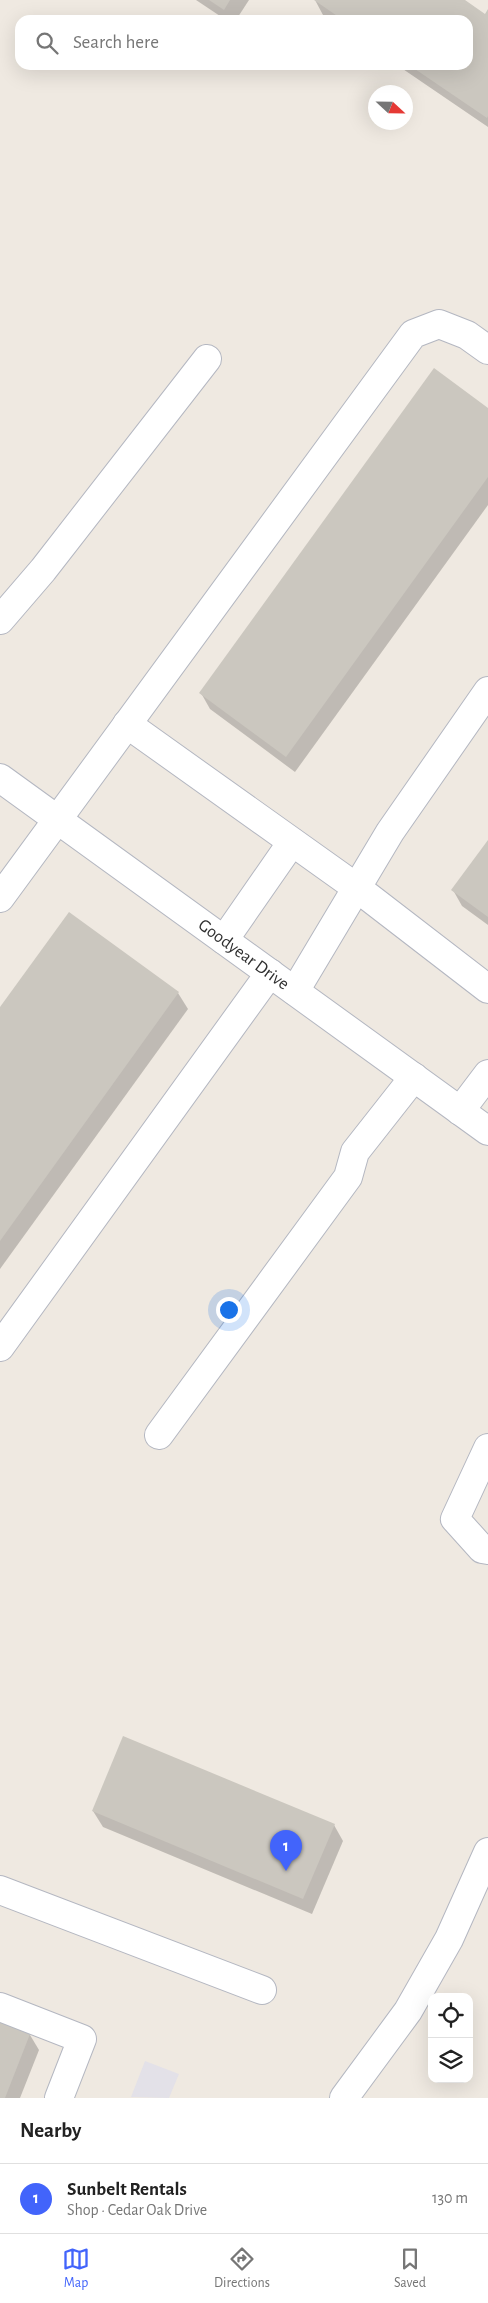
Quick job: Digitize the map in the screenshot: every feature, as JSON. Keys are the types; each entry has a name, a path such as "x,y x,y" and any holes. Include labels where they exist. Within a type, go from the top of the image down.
{"street":[{"path":"0,898 413,334 439,324 467,335 488,350"},
{"path":"0,620 43,570 207,359"},
{"path":"295,991 390,832 488,692"},
{"path":"127,724 357,888 488,989"},
{"name":"Goodyear Drive","path":"0,778 488,1131"},
{"path":"224,940 292,842"},
{"path":"0,1348 270,973"},
{"path":"460,1111 488,1074"},
{"path":"159,1435 348,1177 355,1152 414,1077"},
{"path":"488,1448 455,1519 482,1549 488,1550"},
{"path":"344,2098 413,2003 449,1939 488,1852"},
{"path":"0,1890 262,1990"},
{"path":"0,2007 82,2039 59,2098"}],"shaded area":[{"path":"145,2061 179,2074 169,2098 131,2097"}],"building":[{"path":"209,0 230,0 224,10"},
{"path":"314,0 465,0 485,14 488,9 487,118 416,70 473,70 473,15 336,15"},
{"path":"434,368 488,408 488,477 286,757 199,693"},
{"path":"488,840 488,917 451,890"},
{"path":"69,912 179,992 0,1241 0,1007"},
{"path":"123,1736 335,1824 303,1899 92,1811"},
{"path":"0,2022 30,2034 5,2098 0,2098"}],"place":[{"name":"Sunbelt Rentals","path":"286,1871"}]}
